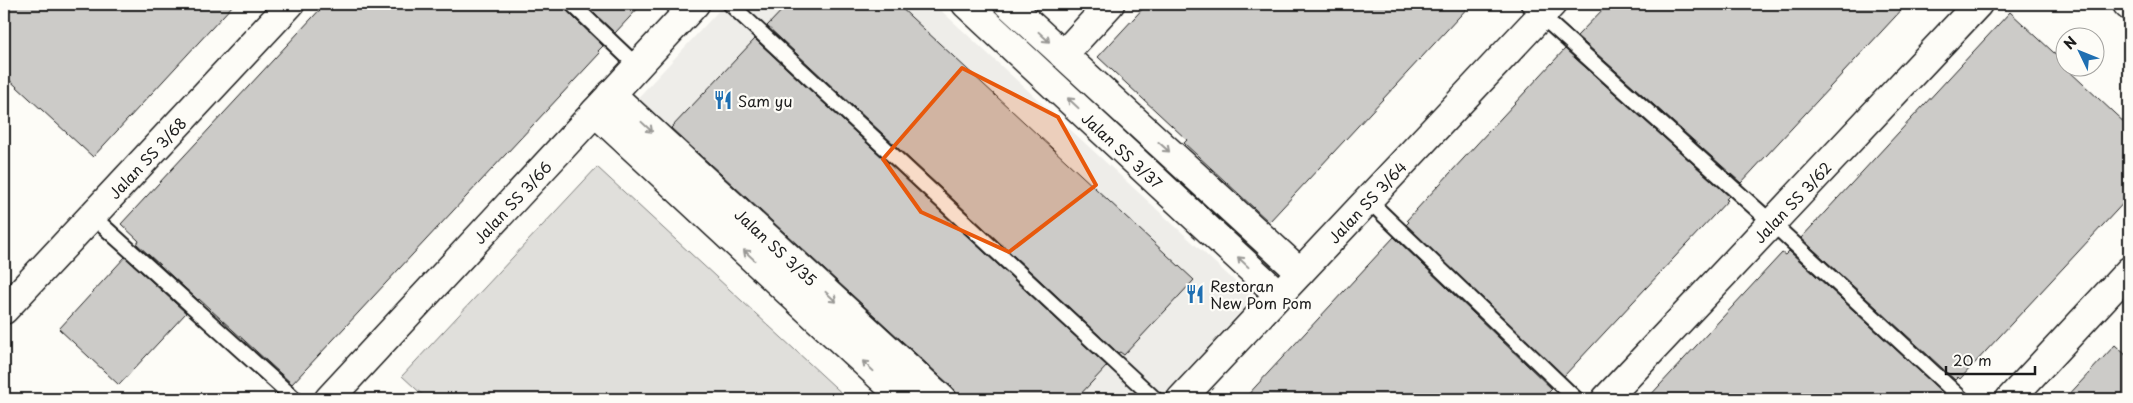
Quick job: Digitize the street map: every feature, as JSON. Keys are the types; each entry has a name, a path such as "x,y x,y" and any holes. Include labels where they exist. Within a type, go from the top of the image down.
{"street":[{"name":"Jalan SS 3/68","path":"4,310 290,4"},
{"name":"Jalan SS 3/66","path":"329,399 695,4"},
{"name":"Jalan SS 3/37","path":"966,4 1279,295"},
{"name":"Jalan SS 3/37","path":"1008,4 1300,272"},
{"path":"1063,55 1110,4"},
{"name":"Jalan SS 3/62","path":"1606,399 1978,4"},
{"name":"Jalan SS 3/64","path":"1181,399 1368,200 1540,8"},
{"name":"Jalan SS 3/35","path":"603,103 904,399"},
{"name":"Jalan SS 3/35","path":"603,103 942,399"},
{"path":"2010,399 2129,271"}],"lane":[{"path":"572,4 637,66"},
{"path":"730,4 1155,399"},
{"path":"1540,8 1962,399"},
{"path":"1368,200 1576,399"},
{"path":"92,216 295,399"}],"highlighted area":[{"path":"962,68 1058,117 1096,185 1009,252 921,212 883,159"}],"shaded area":[{"path":"725,4 934,4 1253,298 1160,399 954,399 633,103"},
{"path":"597,167 848,399 427,399 402,376"}],"building":[{"path":"4,4 234,4 93,157 4,75"},
{"path":"325,4 563,4 566,10 603,46 598,51 600,53 292,384 137,244 139,241 121,224"},
{"path":"584,4 642,4 615,33"},
{"path":"788,4 897,4 1194,280 1124,355 1120,352 1118,353 767,26"},
{"path":"1147,4 1471,4 1269,222 1184,143 1187,140 1098,57"},
{"path":"1608,4 1907,4 1741,183 1577,36"},
{"path":"2010,12 2056,55 2056,78 2077,78 2129,127 2129,197 1960,379 1958,377 1955,380 1801,238"},
{"path":"755,39 1107,366 1076,399 960,399 953,388 671,128"},
{"path":"1565,49 1729,196 1726,199 1728,200 1564,376 1406,225 1409,222 1407,220"},
{"path":"1394,237 1552,389 1542,399 1244,399"},
{"path":"1789,251 1943,393 1937,399 1647,399 1782,253 1785,255"},
{"path":"125,257 186,313 119,385 59,329"},
{"path":"2115,345 2129,358 2129,399 2065,399"}],"place":[{"name":"Sam yu","path":"723,100"},
{"name":"Restoran New Pom Pom","path":"1195,294"}]}
